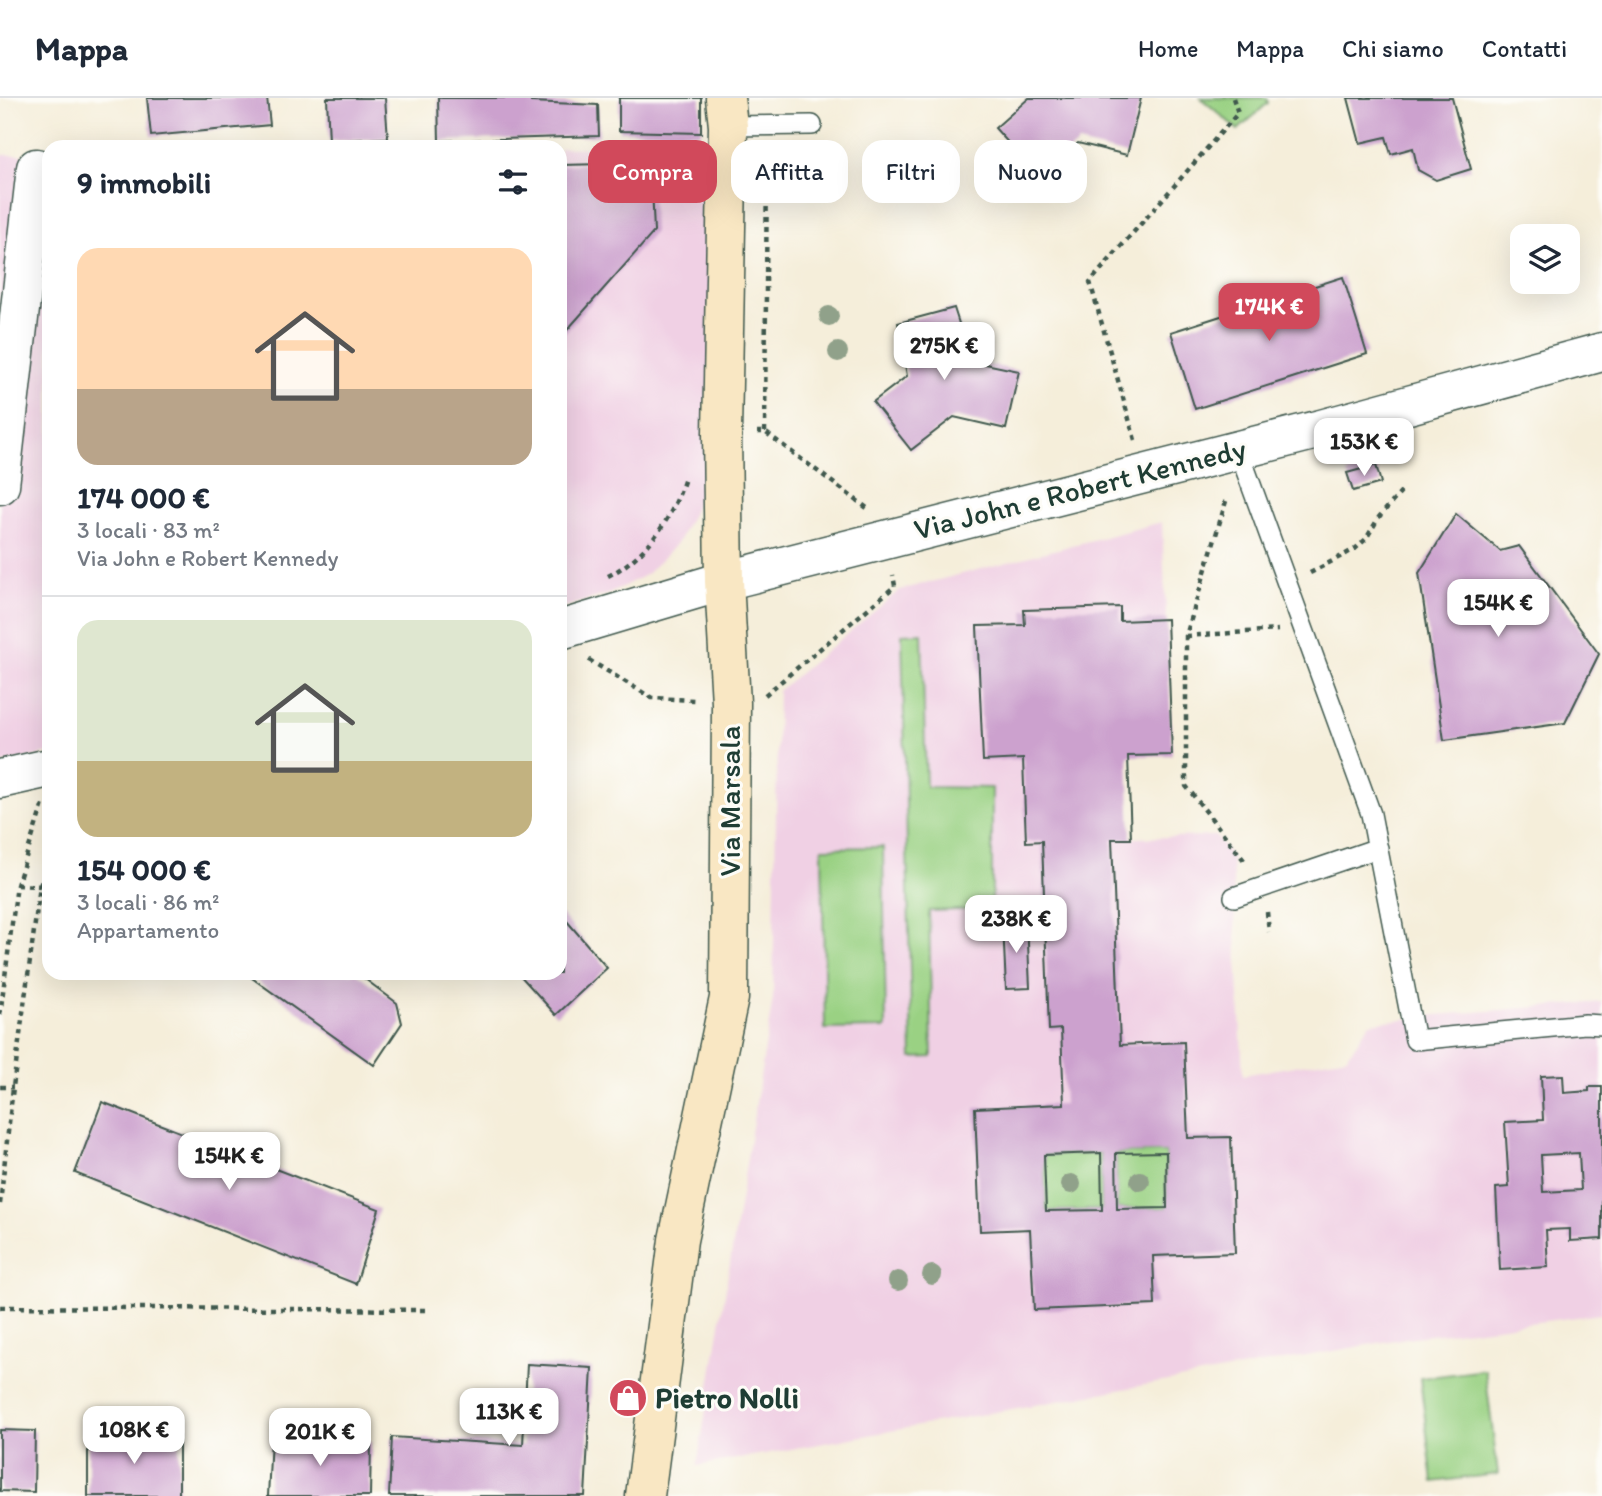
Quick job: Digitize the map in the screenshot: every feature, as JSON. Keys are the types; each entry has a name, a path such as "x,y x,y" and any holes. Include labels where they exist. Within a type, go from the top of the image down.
{"main road":[{"name":"Via Marsala","path":"645,1496 678,1240 729,998 746,701 724,581 722,433 726,112"}],"street":[{"path":"0,485 36,168"},
{"name":"Via John e Robert Kennedy","path":"571,627 724,581 1226,453 1602,352"},
{"path":"0,779 42,783"}],"lane":[{"path":"726,112 767,125 812,125"},
{"path":"1226,453 1287,584 1371,814 1415,1040 1585,1024 1602,1025"},
{"path":"1234,897 1378,848"}],"path":[{"path":"1144,474 1090,282 1238,113 1233,98"},
{"path":"765,432 767,125"},
{"path":"571,627 590,661 652,698 746,701 895,586 886,538 878,516 765,432 722,433"},
{"path":"1226,453 1227,504 1186,636 1186,786 1265,887"},
{"path":"603,578 627,564 651,542 672,510 685,476"},
{"path":"1287,584 1355,549 1366,539 1379,517 1403,490"},
{"path":"1186,636 1304,629"},
{"path":"0,1015 18,885 42,801"},
{"path":"0,1204 13,1087 42,880"},
{"path":"18,885 40,886"},
{"path":"0,1087 13,1087"},
{"path":"0,1307 425,1310"}],"shaded area":[{"path":"717,146 720,146 706,475 693,512 678,542 647,574 609,594 567,606 567,148 588,148 588,203 717,203"},
{"path":"2,155 42,155 42,755 0,764"},
{"path":"1162,522 1172,755 1128,756 1131,838 1216,836 1232,857 1243,1075 1347,1057 1370,1023 1602,1002 1602,1314 1406,1338 697,1466 773,998 778,691 900,590"}],"green space":[{"path":"1201,98 1267,98 1268,103 1238,130"},
{"path":"922,633 926,787 992,788 992,909 929,911 932,1057 912,1058 902,634"},
{"path":"883,847 886,1028 825,1029 822,848"},
{"path":"1166,1152 1167,1208 1117,1209 1116,1153"},
{"path":"1101,1153 1102,1210 1046,1211 1044,1155"},
{"path":"1485,1370 1498,1474 1433,1482 1420,1378"}],"building":[{"path":"147,98 267,98 270,125 151,136"},
{"path":"327,98 385,98 388,138 329,140"},
{"path":"438,98 531,98 531,102 598,105 599,136 439,140"},
{"path":"619,98 701,98 701,133 619,131"},
{"path":"1029,98 1141,98 1127,155 1087,145 1087,140 1006,140 995,128"},
{"path":"1348,98 1452,98 1471,169 1436,180 1418,170 1413,148 1391,154 1386,137 1360,143"},
{"path":"588,164 588,203 653,203 654,232 567,330 567,165"},
{"path":"1343,277 1367,354 1195,409 1171,332"},
{"path":"954,308 971,361 1019,371 1006,429 954,417 911,450 873,402 907,376 898,323"},
{"path":"1376,465 1381,483 1353,491 1347,473"},
{"path":"1456,514 1500,551 1519,546 1599,654 1565,723 1444,740 1419,573"},
{"path":"1120,607 1120,621 1167,619 1172,755 1128,756 1131,839 1112,839 1120,1045 1184,1042 1188,1138 1231,1137 1235,1253 1153,1256 1155,1305 1034,1310 1030,1229 980,1231 975,1108 1064,1104 1061,1029 1049,1030 1042,841 1026,842 1023,759 983,761 977,626 1025,625 1024,610","holes":["1166,1152 1167,1208 1117,1209 1116,1153","1101,1153 1102,1210 1046,1211 1044,1155"]},
{"path":"567,921 607,968 556,1015 524,980 567,980"},
{"path":"1027,922 1030,988 1006,989 1003,923"},
{"path":"255,980 366,980 397,1003 402,1023 374,1065"},
{"path":"1563,1075 1564,1093 1602,1087 1602,1239 1570,1241 1570,1229 1546,1230 1548,1267 1500,1270 1496,1188 1509,1187 1505,1122 1543,1120 1541,1076","holes":["1579,1153 1581,1190 1543,1192 1541,1155"]},
{"path":"102,1102 379,1209 356,1284 75,1173"},
{"path":"527,1364 592,1368 585,1496 389,1496 392,1437 523,1445"},
{"path":"0,1430 35,1431 34,1492 0,1491"},
{"path":"88,1436 179,1436 179,1496 88,1496"},
{"path":"271,1439 371,1442 370,1496 268,1496"}],"place":[{"name":"Pietro Nolli","path":"628,1398"}]}
